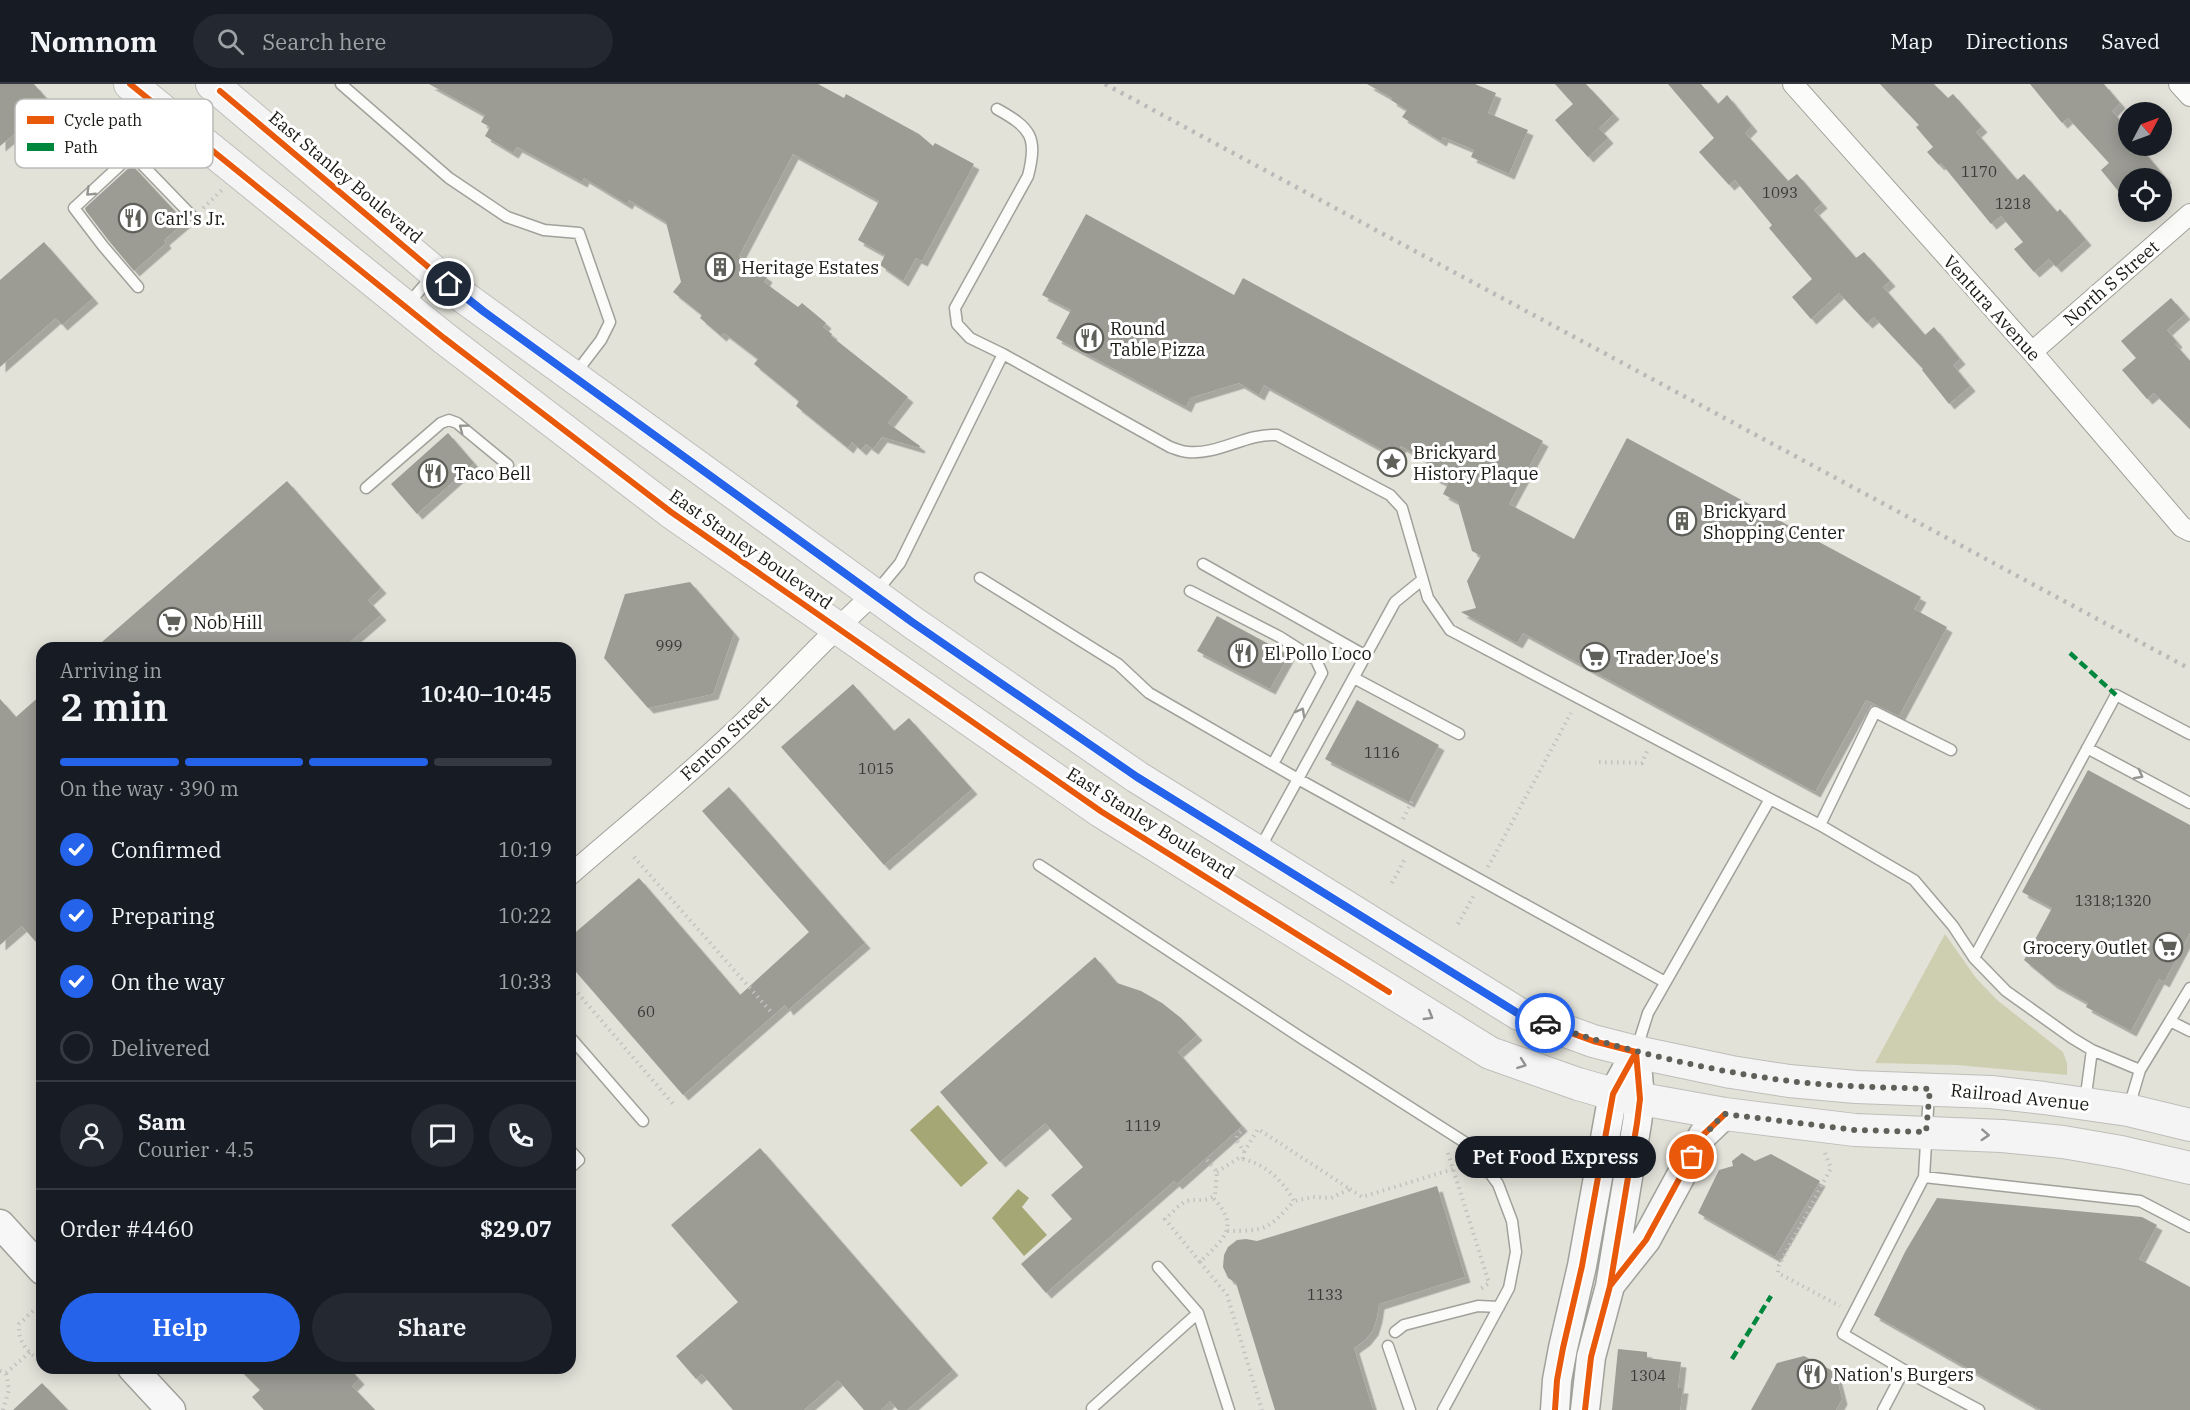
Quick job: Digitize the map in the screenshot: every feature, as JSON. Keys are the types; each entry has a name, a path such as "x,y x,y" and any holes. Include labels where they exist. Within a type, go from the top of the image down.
{"main road":[{"name":"East Stanley Boulevard","path":"130,84 149,99"},
{"name":"East Stanley Boulevard","path":"212,84 465,298 873,594 1137,777 1519,1014 1593,1041 1636,1052"},
{"name":"East Stanley Boulevard","path":"213,151 444,338 671,512 1102,812 1490,1053 1578,1084 1626,1096"},
{"path":"1555,1410 1557,1380 1563,1348 1636,1052"},
{"name":"Railroad Avenue","path":"1636,1052 1731,1072 1789,1081 1856,1087 1991,1092 2128,1110 2190,1125"},
{"path":"1626,1096 1725,1114 1855,1130 2002,1136 2063,1142 2121,1152 2190,1168"},
{"path":"1585,1410 1591,1357 1610,1286 1626,1096"},
{"path":"1610,1286 1646,1240 1704,1135 1725,1114"},
{"path":"0,1224 36,1263"},
{"path":"138,1374 171,1410"}],"street":[{"name":"Ventura Avenue","path":"1793,84 2032,352 2182,527 2190,531"},
{"path":"2180,84 2190,96"},
{"name":"North S Street","path":"2032,352 2190,214"},
{"name":"Fenton Street","path":"576,870 728,737 873,594"}],"lane":[{"path":"341,84 449,178 507,217 544,230 579,233 610,322 601,340 573,376"},
{"path":"997,110 1021,123 1030,136 1034,155 1028,176 955,308 957,324 970,338 1170,447 1187,452 1205,452 1264,434 1277,435 1390,495 1402,508 1428,598 1450,630 1820,825 1914,880 1953,926 1974,958 2006,991 2092,1050 2140,1070"},
{"path":"117,168 74,208 138,287"},
{"path":"147,168 196,213"},
{"path":"406,306 436,273"},
{"path":"873,594 900,563 1003,354"},
{"path":"366,488 441,423 449,420 457,423 508,465"},
{"path":"1203,564 1366,656"},
{"path":"980,578 1118,664 1149,693 1298,779 1665,982"},
{"path":"1258,851 1395,602 1422,580"},
{"path":"1190,591 1280,638 1316,660 1322,674 1273,764"},
{"path":"1354,678 1459,734"},
{"path":"1974,958 2116,695 2190,734"},
{"path":"1820,825 1875,712 1951,750"},
{"path":"2087,748 2190,803"},
{"path":"1636,1052 1648,1013 1770,799"},
{"path":"1039,865 1303,1040 1469,1145 1498,1184 1512,1221 1516,1252 1509,1288 1443,1410"},
{"path":"2128,1110 2140,1070 2190,988"},
{"path":"2170,1021 2190,1031"},
{"path":"576,1044 643,1121"},
{"path":"2085,1103 2092,1050"},
{"path":"1930,1089 1924,1177 1843,1334 1979,1410"},
{"path":"1924,1177 2140,1201 2190,1227"},
{"path":"1158,1267 1198,1313 1229,1410"},
{"path":"1395,1332 1404,1325 1478,1306 1499,1307"},
{"path":"1092,1408 1198,1313"},
{"path":"1388,1346 1410,1410"},
{"path":"1883,1410 1904,1370"}],"path":[{"path":"196,213 222,190"},
{"path":"1490,864 1570,716"},
{"path":"1599,762 1642,762 1649,736"},
{"path":"634,856 773,1014"},
{"path":"1392,883 1396,875"},
{"path":"1458,924 1462,917"},
{"path":"576,991 674,1105"},
{"path":"1244,1152 1236,1139 1237,1135 1248,1126"},
{"path":"1243,1159 1244,1152 1258,1129 1362,1197 1453,1169"},
{"path":"1822,1146 1831,1168 1779,1265 1778,1273 1854,1313"},
{"path":"1448,1153 1489,1283 1472,1292"},
{"path":"1217,1172 1239,1158 1254,1161 1287,1187 1294,1201"},
{"path":"1207,1160 1217,1172 1215,1195 1209,1200 1187,1201 1165,1220 1227,1295 1262,1410"},
{"path":"1226,1231 1266,1228 1294,1201 1313,1197 1331,1198 1350,1189"},
{"path":"1200,1262 1225,1238 1228,1224 1221,1206 1212,1197"},
{"path":"33,1311 19,1323 19,1337 36,1358"},
{"path":"6,1373 30,1352"},
{"path":"0,1371 6,1373"},
{"path":"3,1410 9,1389 6,1373"}],"shaded area":[{"path":"1945,934 1976,978 1997,1000 2063,1052 2067,1063 2067,1075 1957,1065 1875,1063"},
{"path":"938,1105 988,1163 961,1187 910,1130"},
{"path":"1018,1189 1029,1198 1022,1207 1047,1235 1024,1256 992,1218"}],"building":[{"path":"0,84 34,84 47,99 15,99 15,134 0,146"},
{"name":"Heritage Estates","path":"429,84 818,84 844,98 846,94 919,134 933,146 935,143 974,164 922,261 916,258 903,281 880,265 885,255 858,240 879,201 793,154 739,256 767,277 764,282 798,307 802,303 826,323 823,327 832,334 831,336 908,397 888,423 920,446 919,448 882,437 873,449 866,444 861,450 852,442 848,448 796,406 799,401 754,364 758,359 724,333 721,336 700,318 702,315 673,292 681,282 666,222 629,200 627,204 584,178 582,182 517,147 513,153 485,136 490,127 481,122 485,115"},
{"path":"1367,84 1475,84 1496,93 1488,113 1528,130 1509,174 1471,157 1474,150 1443,137 1441,141 1402,117 1407,110 1391,100 1392,98"},
{"path":"1555,84 1586,84 1614,114 1599,128 1608,138 1588,157 1555,120 1573,104"},
{"path":"1668,84 1701,84 1718,104 1727,95 1752,126 1745,133 1788,181 1797,174 1822,203 1814,210 1856,258 1864,252 1890,281 1883,287 1925,335 1934,327 1960,359 1953,365 1970,386 1949,404 1923,369 1874,317 1867,323 1839,293 1811,319 1792,297 1812,279 1769,228 1772,225 1735,180 1729,185 1699,152 1714,138"},
{"path":"1880,84 1934,84 1948,98 1953,94 1982,127 1976,132 2017,180 2024,174 2057,212 2060,209 2086,240 2056,267 2049,259 2034,272 2014,249 2023,242 2001,216 1991,224 1941,163 1939,165 1927,152 1933,147 1916,127 1919,125"},
{"path":"2030,84 2104,84 2119,102 2112,111 2118,118 2118,156 2147,156 2158,168 2118,168 2118,191 2101,170 2109,163 2068,118 2062,123"},
{"name":"Carl's Jr.","path":"129,168 135,168 185,222 164,240 166,243 134,271 85,208"},
{"name":"Brickyard Shopping Center","path":"1086,214 1234,295 1243,278 1543,441 1509,504 1574,539 1627,438 1921,597 1914,609 1947,627 1899,716 1866,700 1815,792 1523,633 1517,643 1461,612 1476,608 1467,581 1481,556 1472,551 1458,502 1443,494 1448,484 1431,476 1427,461 1401,446 1395,457 1264,385 1259,395 1239,383 1190,398 1186,407 1056,338 1071,310 1042,295"},
{"path":"44,242 93,298 62,325 56,318 0,367 0,280"},
{"path":"2171,298 2185,314 2167,330 2177,342 2175,344 2190,361 2190,429 2154,393 2147,399 2122,370 2136,358 2121,341"},
{"name":"Taco Bell","path":"448,433 474,463 417,514 391,484"},
{"path":"287,481 381,588 368,600 381,615 350,642 102,642"},
{"path":"690,582 734,633 713,694 648,708 604,658 625,594"},
{"name":"El Pollo Loco","path":"1217,616 1289,655 1270,689 1197,651"},
{"path":"853,684 894,731 909,718 972,789 884,865 781,747"},
{"path":"0,699 16,717 36,699 36,942 22,926 0,945"},
{"path":"1357,700 1439,745 1409,802 1325,759"},
{"path":"2088,770 2190,825 2190,933 2164,982 2159,979 2131,1031 2086,1007 2088,1003 2052,983 2024,960 2052,908 2022,892"},
{"path":"729,787 865,943 788,1010 785,1005 683,1095 576,972 576,932 639,878 740,995 809,932 702,811"},
{"path":"1095,957 1117,983 1141,991 1162,1003 1197,1035 1178,1052 1242,1126 1177,1184 1174,1181 1046,1293 1021,1264 1072,1219 1051,1195 1083,1167 1045,1123 1000,1162 940,1092"},
{"path":"760,1148 953,1370 907,1410 898,1410 890,1401 881,1410 864,1410 838,1380 804,1410 733,1410 702,1374 696,1379 676,1356 738,1302 671,1225"},
{"path":"1742,1153 1755,1161 1771,1154 1820,1181 1775,1257 1698,1213 1719,1170 1733,1166 1732,1161"},
{"path":"1437,1186 1465,1277 1379,1304 1373,1330 1354,1348 1373,1410 1275,1410 1236,1283 1228,1278 1223,1267 1224,1255 1228,1247 1237,1240 1257,1241"},
{"path":"1937,1198 2142,1217 2157,1225 2139,1259 2190,1287 2190,1410 2041,1410 1874,1315 1905,1252"},
{"path":"1618,1349 1647,1352 1647,1358 1681,1362 1678,1388 1683,1388 1680,1410 1612,1410"},
{"path":"1804,1356 1835,1372 1842,1399 1836,1410 1751,1410 1777,1363"},
{"path":"244,1374 354,1374 359,1379 352,1386 375,1410 264,1410 252,1397 260,1390"},
{"path":"42,1383 68,1410 13,1410"}],"railway":[{"path":"1105,84 2190,669"}],"marked path":[{"path":"2070,653 2116,695"},
{"path":"1732,1359 1771,1296"}],"cycle path":[{"path":"130,84 149,99"},
{"path":"220,91 465,298 912,622 1137,777 1519,1014 1593,1041 1636,1052"},
{"path":"213,151 444,338 671,512 1102,812 1389,992"},
{"path":"1555,1410 1557,1380 1582,1266 1613,1094 1636,1052"},
{"path":"1585,1410 1591,1357 1610,1286 1637,1123 1640,1099 1636,1052"},
{"path":"1610,1286 1646,1240 1703,1135 1725,1114"}],"way so far":[{"path":"1545,1023 1593,1041 1731,1072 1789,1081 1856,1087 1930,1089 1926,1132 1855,1130 1725,1114 1704,1135 1692,1157"}],"place":[{"name":"Carl's Jr.","path":"133,218"},
{"name":"Heritage Estates","path":"720,267"},
{"name":"Round Table Pizza","path":"1089,338"},
{"name":"Brickyard History Plaque","path":"1392,462"},
{"name":"Taco Bell","path":"433,473"},
{"name":"Brickyard Shopping Center","path":"1682,521"},
{"name":"Nob Hill","path":"172,622"},
{"name":"El Pollo Loco","path":"1243,653"},
{"name":"Trader Joe's","path":"1595,657"},
{"name":"Grocery Outlet","path":"2168,947"},
{"name":"Pet Food Express","path":"1692,1157"},
{"name":"Nation's Burgers","path":"1812,1374"}],"route":[{"path":"449,284 465,298 912,622 1137,777 1519,1014 1545,1023"}]}
